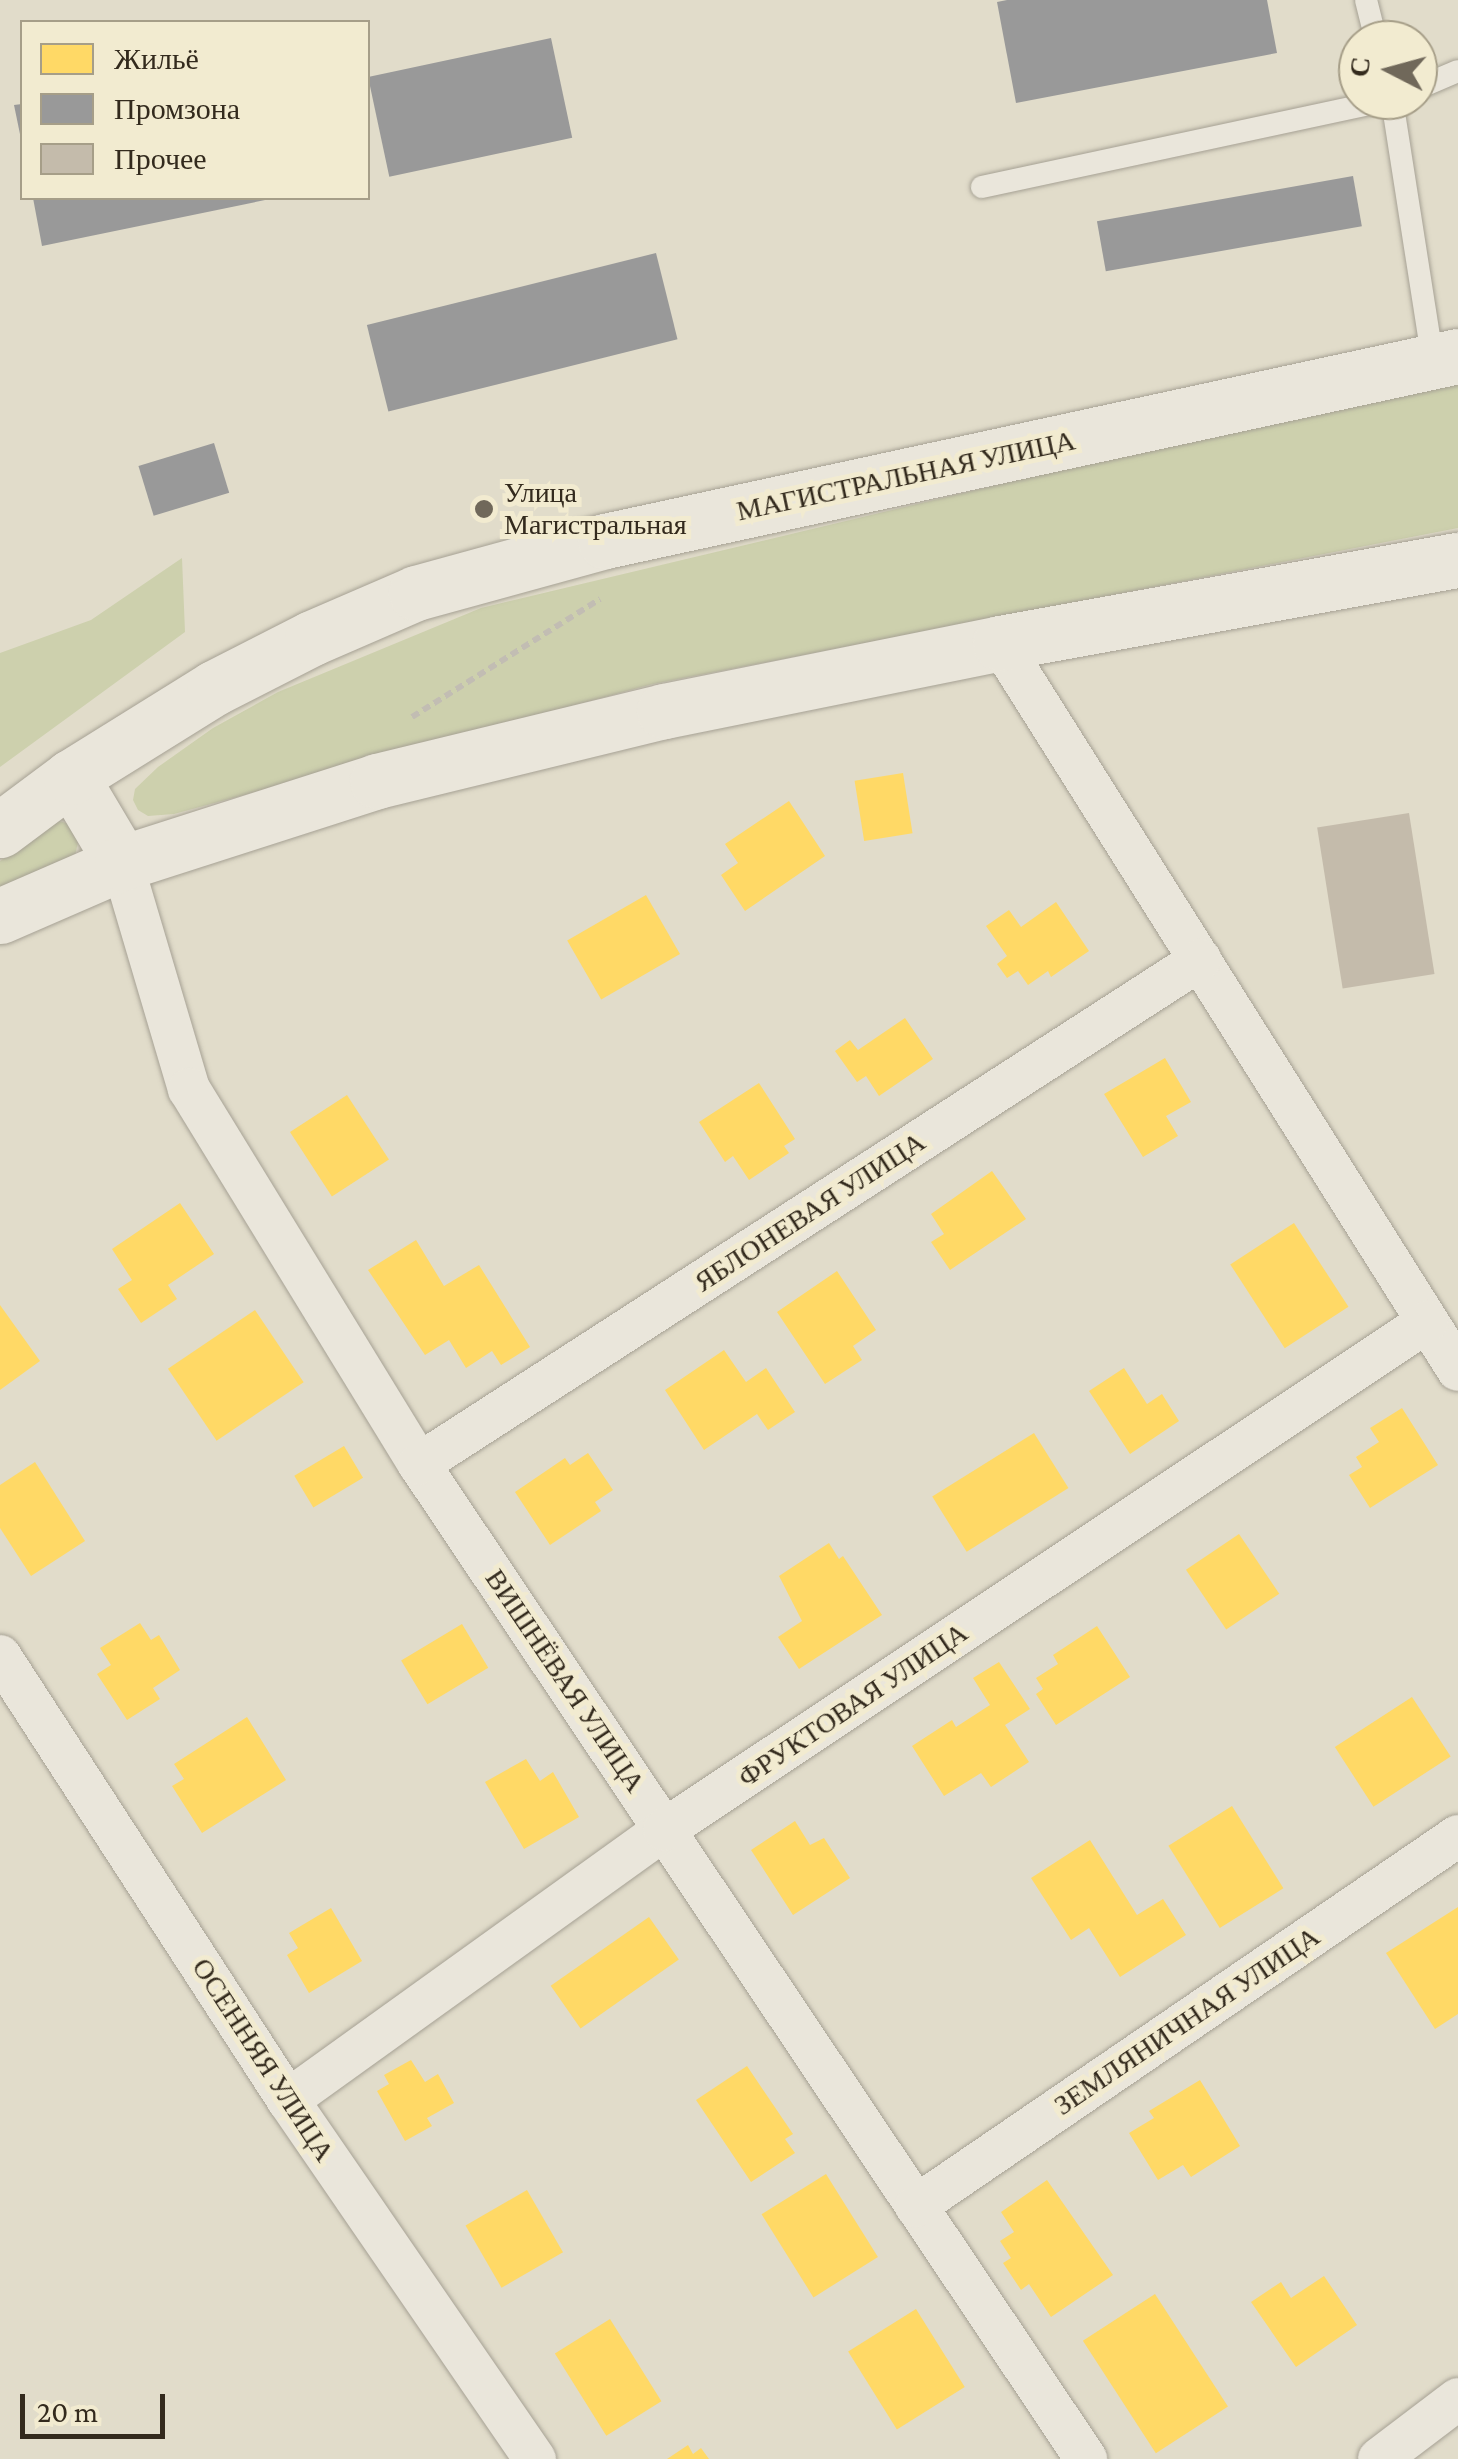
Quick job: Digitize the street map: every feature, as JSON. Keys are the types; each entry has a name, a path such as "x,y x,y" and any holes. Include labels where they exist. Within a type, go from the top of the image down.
{"main road":[{"name":"МАГИСТРАЛЬНАЯ УЛИЦА","path":"0,830 71,777 214,688 312,638 416,593 605,541 1445,359"},
{"path":"0,916 122,864 377,780 664,711 1000,643 1458,560"},
{"path":"71,777 122,864"}],"street":[{"path":"1000,643 1458,1370"},
{"name":"ВИШНЁВАЯ УЛИЦА","path":"122,864 189,1089 419,1464 1086,2459"},
{"name":"ЯБЛОНЕВАЯ УЛИЦА","path":"419,1464 1200,960"},
{"name":"ФРУКТОВАЯ УЛИЦА","path":"288,2100 664,1830 1427,1322"},
{"name":"ОСЕННЯЯ УЛИЦА","path":"0,1656 288,2100 536,2459"},
{"name":"ЗЕМЛЯНИЧНАЯ УЛИЦА","path":"916,2206 1458,1836"},
{"path":"1379,2459 1458,2399"}],"lane":[{"path":"982,187 1338,111"},
{"path":"1395,120 1445,359"}],"path":[{"path":"396,726 602,597"}],"green space":[{"path":"1458,375 1458,528 653,684 174,814 148,816 138,810 133,800 135,789 158,767 213,728 278,692 481,608"},
{"path":"182,558 185,632 0,767 0,653 91,620"},
{"path":"59,821 73,825 80,834 74,860 0,893 0,861"}],"building: Жильё":[{"path":"903,773 913,833 864,841 855,781"},
{"path":"789,801 825,856 745,911 721,875 738,863 725,844"},
{"path":"646,895 680,954 601,999 567,940"},
{"path":"1056,902 1089,951 1051,977 1048,971 1028,985 1018,971 1007,978 997,964 1007,956 986,926 1009,910 1021,927"},
{"path":"905,1018 933,1059 879,1096 866,1076 857,1082 835,1051 850,1040 858,1050"},
{"path":"1165,1058 1191,1102 1166,1116 1178,1136 1143,1157 1104,1094"},
{"path":"759,1083 795,1139 784,1146 789,1153 749,1180 733,1156 725,1162 699,1122"},
{"path":"347,1095 389,1160 332,1197 290,1132"},
{"path":"992,1171 1026,1219 950,1270 931,1242 944,1234 931,1214"},
{"path":"180,1203 214,1254 168,1285 177,1299 141,1323 118,1289 132,1280 112,1249"},
{"path":"1294,1223 1348,1307 1285,1348 1230,1264"},
{"path":"416,1240 444,1286 479,1265 530,1347 501,1365 492,1351 466,1368 449,1340 425,1355 368,1270"},
{"path":"837,1271 876,1330 853,1346 862,1360 825,1384 777,1312"},
{"path":"0,1305 40,1361 0,1390"},
{"path":"255,1310 304,1382 217,1441 168,1369"},
{"path":"724,1350 746,1382 766,1368 795,1412 768,1430 757,1414 704,1450 665,1390"},
{"path":"1124,1368 1147,1404 1162,1394 1179,1421 1130,1454 1089,1391"},
{"path":"1402,1408 1438,1465 1370,1508 1349,1475 1362,1467 1356,1457 1379,1442 1370,1428"},
{"path":"1034,1433 1068,1488 967,1552 932,1497"},
{"path":"344,1446 363,1478 313,1508 294,1476"},
{"path":"588,1453 613,1490 595,1502 601,1511 550,1545 515,1492 565,1458 570,1465"},
{"path":"35,1462 85,1541 31,1576 0,1528 0,1485"},
{"path":"1239,1534 1279,1594 1226,1629 1186,1570"},
{"path":"829,1543 839,1559 843,1556 882,1615 799,1669 778,1637 802,1621 779,1576"},
{"path":"140,1623 151,1640 159,1635 180,1670 153,1688 160,1699 127,1720 97,1674 111,1665 100,1648"},
{"path":"462,1624 488,1668 427,1704 401,1661"},
{"path":"1097,1626 1130,1677 1056,1725 1036,1694 1043,1689 1036,1678 1058,1664 1053,1655"},
{"path":"999,1662 1030,1709 1005,1725 1029,1762 991,1787 981,1773 944,1796 912,1746 952,1720 956,1727 990,1705 973,1678"},
{"path":"1412,1697 1451,1757 1374,1807 1335,1747"},
{"path":"247,1717 286,1780 202,1833 172,1786 184,1779 174,1764"},
{"path":"526,1759 540,1781 553,1772 579,1817 524,1849 485,1782"},
{"path":"1232,1806 1283,1888 1220,1928 1168,1846"},
{"path":"795,1821 810,1845 824,1838 850,1878 793,1915 751,1850"},
{"path":"1090,1840 1137,1915 1163,1899 1186,1935 1120,1977 1089,1928 1071,1940 1031,1878"},
{"path":"1458,1907 1458,2014 1435,2029 1386,1953"},
{"path":"331,1908 362,1961 309,1993 287,1955 298,1948 289,1933"},
{"path":"649,1917 679,1960 581,2028 551,1986"},
{"path":"411,2060 425,2082 438,2074 454,2103 427,2118 432,2126 405,2141 377,2091 389,2084 384,2075"},
{"path":"747,2066 793,2134 785,2139 795,2153 751,2182 696,2100"},
{"path":"1200,2080 1240,2146 1191,2177 1183,2165 1158,2180 1129,2133 1154,2118 1149,2111"},
{"path":"826,2174 878,2257 813,2297 762,2214"},
{"path":"1047,2180 1113,2275 1051,2317 1029,2284 1021,2290 1003,2263 1011,2258 1000,2241 1014,2232 1001,2212"},
{"path":"527,2190 563,2252 502,2288 466,2226"},
{"path":"1324,2276 1357,2325 1296,2367 1251,2302 1281,2282 1291,2298"},
{"path":"1155,2294 1228,2406 1156,2453 1083,2341"},
{"path":"916,2309 965,2387 897,2429 848,2351"},
{"path":"610,2319 661,2401 606,2436 555,2353"},
{"path":"688,2445 693,2454 701,2448 709,2459 667,2459"}],"building: Промзона":[{"path":"1267,0 1277,53 1016,103 997,2"},
{"path":"551,38 572,138 389,177 370,76"},
{"path":"20,104 20,134 14,105"},
{"path":"1353,176 1362,226 1106,271 1097,221"},
{"path":"33,200 265,200 42,246"},
{"path":"656,253 678,339 388,411 367,325"},
{"path":"214,443 229,493 154,516 138,466"}],"building: Прочее":[{"path":"1409,813 1434,974 1343,989 1317,828"}],"place":[{"name":"Улица Магистральная","path":"484,509"}]}
